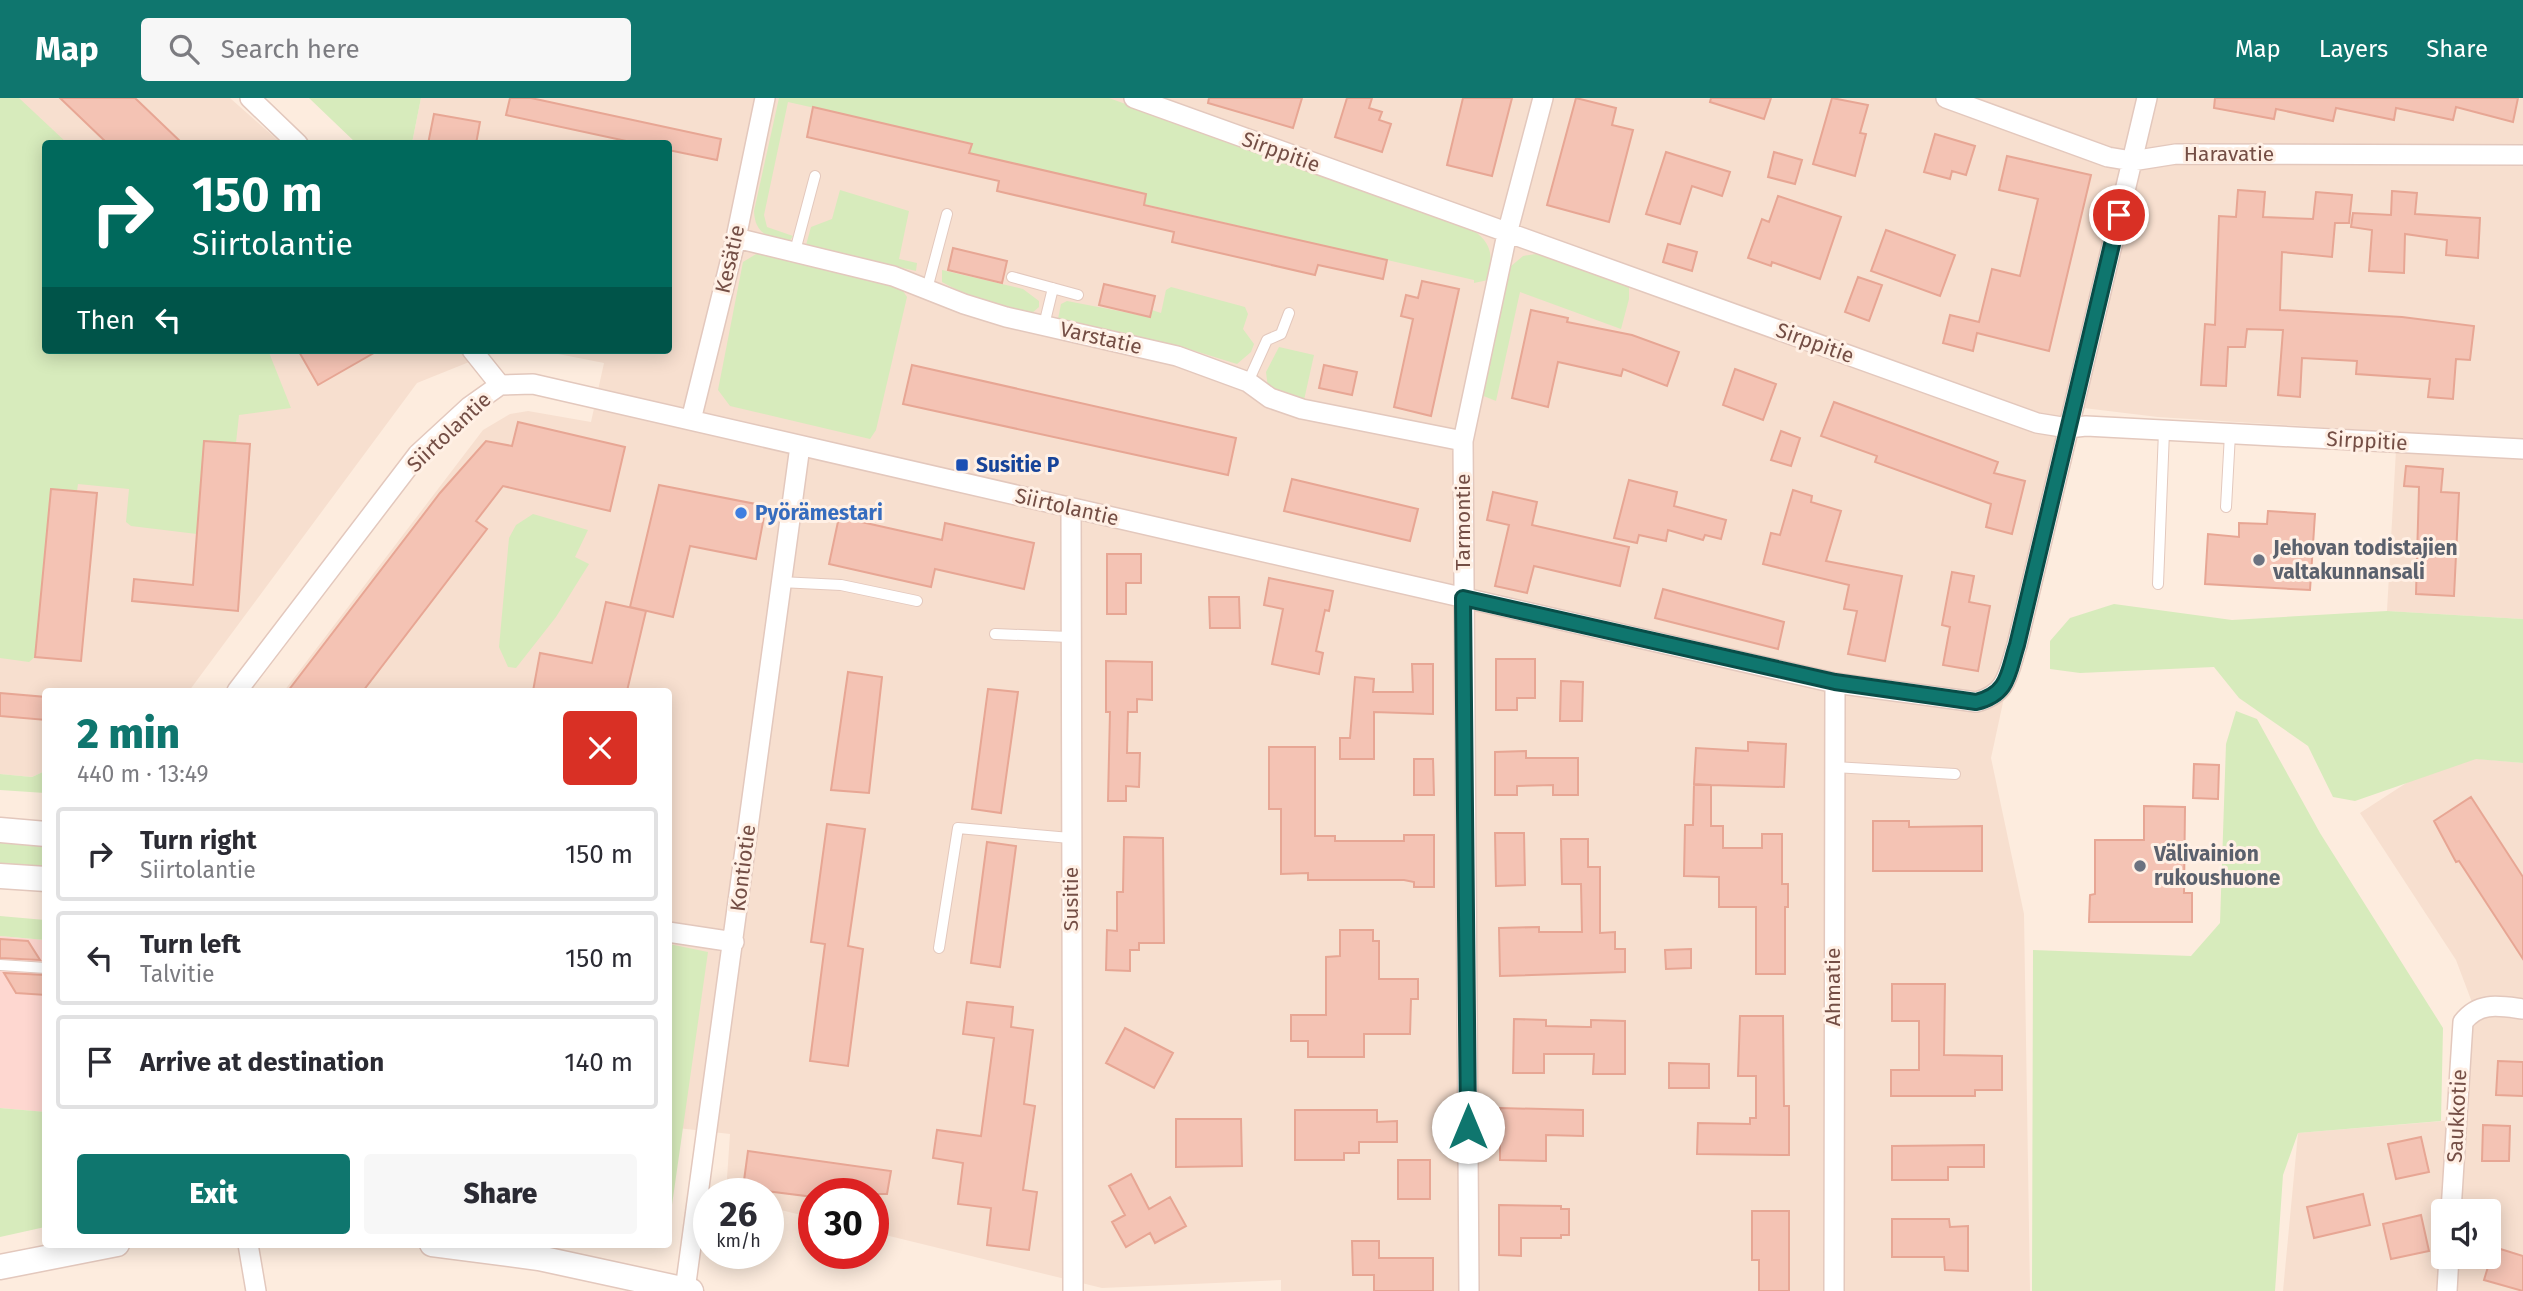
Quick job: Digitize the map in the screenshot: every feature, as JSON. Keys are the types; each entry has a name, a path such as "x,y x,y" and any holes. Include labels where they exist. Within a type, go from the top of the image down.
{"street":[{"path":"250,98 294,140"},
{"name":"Kesätie","path":"691,419 736,238 765,98"},
{"name":"Sirppitie","path":"1134,98 2017,416 2068,428 2086,426 2523,449"},
{"name":"Tarmontie","path":"1469,1291 1463,441 1507,234 1543,98"},
{"name":"Haravatie","path":"1946,98 2108,157 2132,161 2176,154 2523,155"},
{"path":"2068,428 2147,98"},
{"name":"Varstatie","path":"736,238 893,276 964,304 1177,355 1248,382 1270,398 1302,409 1463,441"},
{"path":"475,354 500,385"},
{"name":"Siirtolantie","path":"239,688 418,454 469,407 500,385 533,384 691,419 1835,682 1976,702 1991,698 2005,682 2017,645 2068,428"},
{"name":"Kontiotie","path":"688,1290 779,582 800,446"},
{"name":"Susitie","path":"1071,508 1069,637 1073,1291"},
{"name":"Ahmatie","path":"1834,1291 1835,682"},
{"path":"0,830 42,834"},
{"path":"0,876 42,879"},
{"path":"672,933 734,942"},
{"name":"Saukkotie","path":"2452,1199 2463,1022 2469,1014 2486,1005 2523,1009"},
{"path":"0,1267 97,1248"},
{"path":"249,1248 256,1291"},
{"path":"463,1248 539,1258 688,1290"},
{"path":"2446,1291 2448,1269"}],"lane":[{"path":"795,251 815,176"},
{"path":"927,289 947,214"},
{"path":"1012,277 1078,295"},
{"path":"1044,325 1053,288"},
{"path":"1248,382 1266,340 1282,334 1289,313"},
{"path":"2158,584 2164,431"},
{"path":"2227,507 2230,434"},
{"path":"779,582 841,585 917,601"},
{"path":"995,634 1069,637"},
{"path":"1833,767 1955,774"},
{"path":"939,948 958,828 1070,838"},
{"path":"0,965 42,968"}],"shaded area":[{"path":"0,98 230,98 278,140 42,140 42,354 489,354 417,383 191,688 42,688 42,772 32,777 0,774"},
{"path":"421,98 2523,98 2523,619 2387,611 2397,432 2158,417 2067,406 1991,758 2024,914 2030,1291 1281,1291 1281,1280 1102,1288 889,1236 889,1178 798,1178 798,1214 784,1211 784,1178 727,1178 730,1134 672,1127 672,688 286,688 483,430 510,414 528,411 591,422 604,363 558,354 672,354 672,140 413,140"},
{"path":"2448,756 2523,763 2523,1291 2283,1291 2298,1133 2468,1119 2473,1005 2456,960 2360,813"},
{"path":"0,936 42,940 42,1112 0,1108"}],"green space":[{"path":"0,98 19,98 64,140 42,140 42,354 270,354 291,408 239,415 236,443 204,441 197,534 131,526 126,522 129,489 78,484 77,491 51,489 35,657 29,662 0,658"},
{"path":"309,98 421,98 413,140 353,140"},
{"path":"779,98 1109,98 1473,230 1485,241 1490,252 1488,280 1474,283 1474,280 1144,204 1146,194 969,153 971,143 788,102 764,215 767,227 793,236 789,242 764,234 757,225 754,211"},
{"path":"840,190 909,211 899,259 917,263 916,271 806,245 811,227 832,219"},
{"path":"761,251 899,285 907,297 876,430 870,439 730,406 718,390 743,262"},
{"path":"1536,254 1629,285 1629,299 1621,329 1520,292 1496,401 1481,395 1510,267 1523,256"},
{"path":"942,270 1023,289 1039,301 1039,307 1032,313 986,302 942,282"},
{"path":"1171,287 1245,307 1248,314 1243,329 1254,344 1251,352 1237,364 1179,346 1058,319 1061,304 1067,301 1150,317 1152,310 1161,313 1166,290"},
{"path":"1279,347 1314,355 1304,400 1268,388 1266,372"},
{"path":"533,514 588,530 575,557 589,564 556,617 516,668 508,667 499,647 509,538 516,525"},
{"path":"2114,604 2232,620 2387,611 2523,619 2523,763 2476,759 2355,801 2333,797 2308,746 2239,698 2214,667 2080,673 2050,669 2050,641 2070,618"},
{"path":"2236,711 2257,719 2320,833 2443,1028 2441,1121 2298,1133 2283,1175 2275,1291 2032,1291 2033,950 2191,956 2220,923 2226,744"},
{"path":"42,772 42,793 0,790 0,774 32,777"},
{"path":"0,841 42,844 42,867 0,863"},
{"path":"0,916 42,920 42,940 0,936"},
{"path":"672,945 708,952 672,1205"},
{"path":"0,1108 42,1112 42,1228 0,1237"}],"building":[{"path":"60,98 135,98 179,140 104,140"},
{"path":"510,98 531,98 721,139 717,160 672,151 672,140 622,140 506,115"},
{"path":"1209,98 1302,98 1293,128 1208,103"},
{"path":"1347,98 1372,98 1369,108 1382,112 1379,120 1391,124 1382,152 1335,137"},
{"path":"1463,98 1512,98 1492,176 1447,165"},
{"path":"1576,98 1616,108 1612,125 1633,130 1609,222 1547,205"},
{"path":"1711,98 1771,98 1764,119 1710,102"},
{"path":"1832,98 1868,105 1860,133 1866,134 1855,176 1813,164"},
{"path":"2215,98 2518,98 2513,122 2456,107 2453,120 2396,108 2394,120 2336,108 2333,121 2276,109 2274,119 2214,108"},
{"path":"813,107 972,144 969,153 1146,194 1144,205 1387,260 1383,279 1318,265 1315,275 1172,242 1174,232 997,191 999,181 807,137"},
{"path":"434,114 480,122 477,140 429,140"},
{"path":"1935,134 1975,146 1966,175 1952,171 1950,179 1924,172"},
{"path":"1666,152 1730,172 1722,196 1692,186 1680,224 1646,214"},
{"path":"1774,152 1802,160 1795,184 1768,177"},
{"path":"2007,156 2091,175 2049,351 1977,333 1973,351 1943,343 1950,315 1979,322 1992,269 2020,276 2038,199 1999,190"},
{"path":"2238,190 2265,192 2263,217 2313,219 2316,192 2352,195 2349,223 2335,223 2332,257 2282,252 2280,310 2402,317 2474,326 2470,360 2456,359 2453,399 2428,397 2430,379 2356,374 2357,361 2302,358 2300,397 2278,395 2283,330 2247,329 2245,347 2228,347 2226,386 2201,385 2205,324 2215,325 2219,216 2236,217"},
{"path":"2392,191 2417,193 2415,214 2480,218 2478,258 2446,255 2447,240 2405,234 2404,273 2369,271 2372,230 2351,227 2353,213 2391,215"},
{"path":"1778,196 1841,217 1820,279 1772,262 1771,266 1748,258 1762,219 1769,222"},
{"path":"1886,230 1955,255 1940,296 1871,271"},
{"path":"1668,244 1697,252 1692,271 1663,262"},
{"path":"953,248 1007,261 1002,283 948,270"},
{"path":"1858,277 1882,285 1869,321 1845,312"},
{"path":"1422,281 1459,289 1431,416 1394,407 1413,319 1401,316 1406,295 1418,298"},
{"path":"1104,284 1155,296 1150,317 1099,305"},
{"path":"1531,310 1568,318 1567,322 1632,335 1679,352 1667,386 1623,369 1621,376 1558,362 1548,407 1512,398"},
{"path":"300,354 372,354 318,385"},
{"path":"912,365 1236,438 1228,475 903,404"},
{"path":"1324,365 1357,372 1352,395 1319,388"},
{"path":"1735,369 1776,384 1763,420 1723,405"},
{"path":"1834,402 1998,462 1994,473 2025,481 2012,534 1986,527 1991,504 1875,462 1877,456 1821,436"},
{"path":"518,422 625,447 610,511 503,486 476,521 487,529 365,688 290,688 440,493 486,441 512,446"},
{"path":"1781,431 1800,438 1791,466 1771,460"},
{"path":"204,441 250,444 238,611 132,601 134,579 193,585"},
{"path":"2406,466 2443,469 2441,492 2459,493 2454,596 2416,594 2419,487 2404,486"},
{"path":"1292,479 1418,509 1410,541 1284,511"},
{"path":"1629,480 1677,492 1674,506 1726,520 1721,539 1705,535 1703,540 1668,530 1666,541 1639,535 1637,543 1614,538"},
{"path":"659,485 766,506 756,559 690,546 673,617 630,607"},
{"path":"51,489 97,493 81,661 35,657"},
{"path":"1793,490 1812,496 1811,502 1841,511 1826,561 1902,576 1885,661 1848,654 1857,611 1844,609 1849,585 1763,564 1771,533 1780,535"},
{"path":"1493,492 1537,502 1532,525 1629,547 1620,586 1534,566 1527,593 1495,586 1509,525 1487,520"},
{"name":"Jehovan todistajien valtakunnansali","path":"2268,511 2315,514 2310,590 2205,584 2208,534 2239,537 2239,523 2267,524"},
{"path":"839,517 942,540 945,523 1034,543 1024,589 935,569 931,587 829,564"},
{"path":"1107,554 1141,554 1141,583 1126,583 1126,614 1107,614"},
{"path":"1952,572 1974,576 1969,602 1990,606 1978,671 1943,665 1950,627 1942,625"},
{"path":"1269,578 1333,591 1329,611 1325,610 1316,651 1323,653 1319,674 1272,664 1283,609 1264,605"},
{"path":"1663,589 1784,622 1778,649 1655,618"},
{"path":"1209,597 1239,597 1240,628 1210,628"},
{"path":"606,602 646,611 628,688 534,688 540,653 592,663"},
{"path":"1496,659 1535,659 1535,698 1517,698 1517,710 1496,710"},
{"path":"1106,661 1152,662 1152,700 1137,699 1137,712 1128,712 1127,753 1140,753 1139,787 1126,786 1126,801 1108,801 1110,712 1106,712"},
{"path":"1412,664 1433,664 1433,714 1374,712 1374,759 1340,759 1340,738 1350,738 1355,677 1374,679 1373,692 1413,692"},
{"path":"848,672 882,677 869,793 831,790"},
{"path":"1561,681 1583,682 1582,721 1560,721"},
{"path":"988,689 1018,692 1001,813 972,809"},
{"path":"0,693 42,697 42,720 0,716"},
{"path":"1748,742 1786,744 1784,787 1694,784 1696,748 1748,751"},
{"path":"1269,747 1315,747 1315,836 1335,836 1335,841 1404,841 1404,835 1434,835 1434,887 1414,887 1414,882 1404,880 1308,880 1308,873 1281,874 1281,809 1269,809"},
{"path":"1526,751 1526,758 1578,758 1578,795 1553,795 1553,785 1517,786 1517,795 1495,795 1495,752"},
{"path":"1414,759 1433,759 1434,795 1414,795"},
{"path":"2194,764 2219,765 2218,799 2193,798"},
{"path":"1694,785 1711,785 1711,826 1723,826 1723,848 1762,848 1762,834 1782,834 1782,884 1788,884 1788,907 1785,907 1785,974 1756,974 1756,907 1719,907 1719,877 1684,876 1685,825 1693,825"},
{"path":"2471,797 2523,877 2523,959 2459,861 2456,862 2434,821"},
{"name":"Välivainion rukoushuone","path":"2144,806 2185,807 2184,893 2192,893 2192,922 2089,922 2090,895 2095,894 2095,840 2144,840"},
{"path":"1873,821 1909,821 1909,827 1982,826 1982,871 1873,871"},
{"path":"827,824 865,829 848,946 863,949 848,1066 810,1061 825,944 811,942"},
{"path":"1495,833 1524,833 1525,885 1496,886"},
{"path":"1124,837 1163,838 1164,943 1139,943 1139,950 1130,950 1130,971 1106,970 1107,930 1117,931 1117,892 1123,892"},
{"path":"1561,839 1588,839 1588,867 1600,867 1600,933 1615,932 1615,949 1625,949 1625,972 1500,976 1499,928 1539,927 1539,932 1582,932 1581,884 1562,884"},
{"path":"987,842 1016,846 1000,967 971,963"},
{"path":"1340,930 1373,930 1373,941 1379,941 1379,979 1418,979 1418,999 1411,999 1410,1034 1364,1034 1364,1057 1308,1057 1308,1041 1291,1041 1291,1015 1326,1015 1326,957 1340,956"},
{"path":"0,939 28,941 40,960 0,958"},
{"path":"1691,949 1691,968 1666,969 1665,950"},
{"path":"4,973 42,975 42,995 16,993"},
{"path":"1892,984 1945,984 1944,1055 2002,1056 2002,1090 1975,1090 1975,1096 1891,1096 1891,1070 1919,1070 1919,1021 1892,1021"},
{"path":"967,1002 1013,1007 1011,1027 1033,1030 1024,1104 1035,1106 1023,1190 1037,1192 1029,1250 987,1245 991,1208 958,1204 963,1163 933,1158 937,1130 981,1136 994,1038 963,1034"},
{"path":"1740,1016 1783,1016 1784,1106 1789,1106 1789,1155 1697,1154 1698,1123 1750,1124 1750,1118 1756,1118 1756,1076 1738,1076"},
{"path":"1514,1019 1546,1020 1546,1026 1587,1027 1591,1027 1591,1020 1625,1021 1625,1074 1593,1074 1594,1054 1544,1054 1544,1073 1513,1073"},
{"path":"1125,1028 1173,1053 1154,1088 1106,1063"},
{"path":"2498,1061 2523,1062 2523,1096 2496,1095"},
{"path":"1669,1063 1709,1064 1709,1088 1669,1088"},
{"path":"1500,1108 1583,1110 1583,1136 1546,1135 1546,1161 1500,1160"},
{"path":"1295,1110 1377,1110 1377,1122 1397,1121 1397,1142 1359,1142 1359,1153 1344,1153 1344,1160 1295,1160"},
{"path":"1176,1119 1241,1119 1242,1166 1176,1167"},
{"path":"2483,1125 2510,1126 2509,1161 2482,1161"},
{"path":"2421,1137 2429,1172 2396,1179 2388,1144"},
{"path":"1984,1145 1984,1167 1948,1167 1948,1180 1892,1180 1892,1146"},
{"path":"748,1151 891,1171 889,1182 889,1178 798,1178 798,1195 784,1193 784,1178 744,1178"},
{"path":"1398,1160 1430,1160 1430,1199 1398,1199"},
{"path":"1131,1174 1149,1209 1170,1197 1186,1226 1155,1243 1150,1233 1126,1247 1112,1222 1125,1215 1109,1186"},
{"path":"2363,1194 2370,1225 2314,1238 2307,1207"},
{"path":"1499,1205 1561,1206 1561,1209 1569,1209 1569,1235 1561,1235 1561,1238 1521,1238 1521,1256 1499,1255"},
{"path":"1752,1211 1789,1211 1789,1291 1759,1291 1759,1260 1752,1260"},
{"path":"2421,1215 2429,1251 2391,1259 2383,1224"},
{"path":"1892,1219 1949,1219 1950,1227 1968,1226 1968,1271 1945,1270 1944,1257 1892,1257"},
{"path":"1352,1241 1379,1241 1379,1258 1433,1258 1433,1291 1374,1291 1374,1275 1353,1275"},
{"path":"2501,1249 2523,1256 2523,1291 2484,1280 2487,1269 2501,1269"}],"place":[{"name":"Susitie P","path":"962,465"},
{"name":"Pyörämestari","path":"741,513"},
{"name":"Jehovan todistajien valtakunnansali","path":"2259,560"},
{"name":"Välivainion rukoushuone","path":"2140,866"}],"route":[{"path":"1468,1127 1463,598 1835,682 1976,702 1991,698 2000,692 2005,682 2017,645 2119,215"}]}
